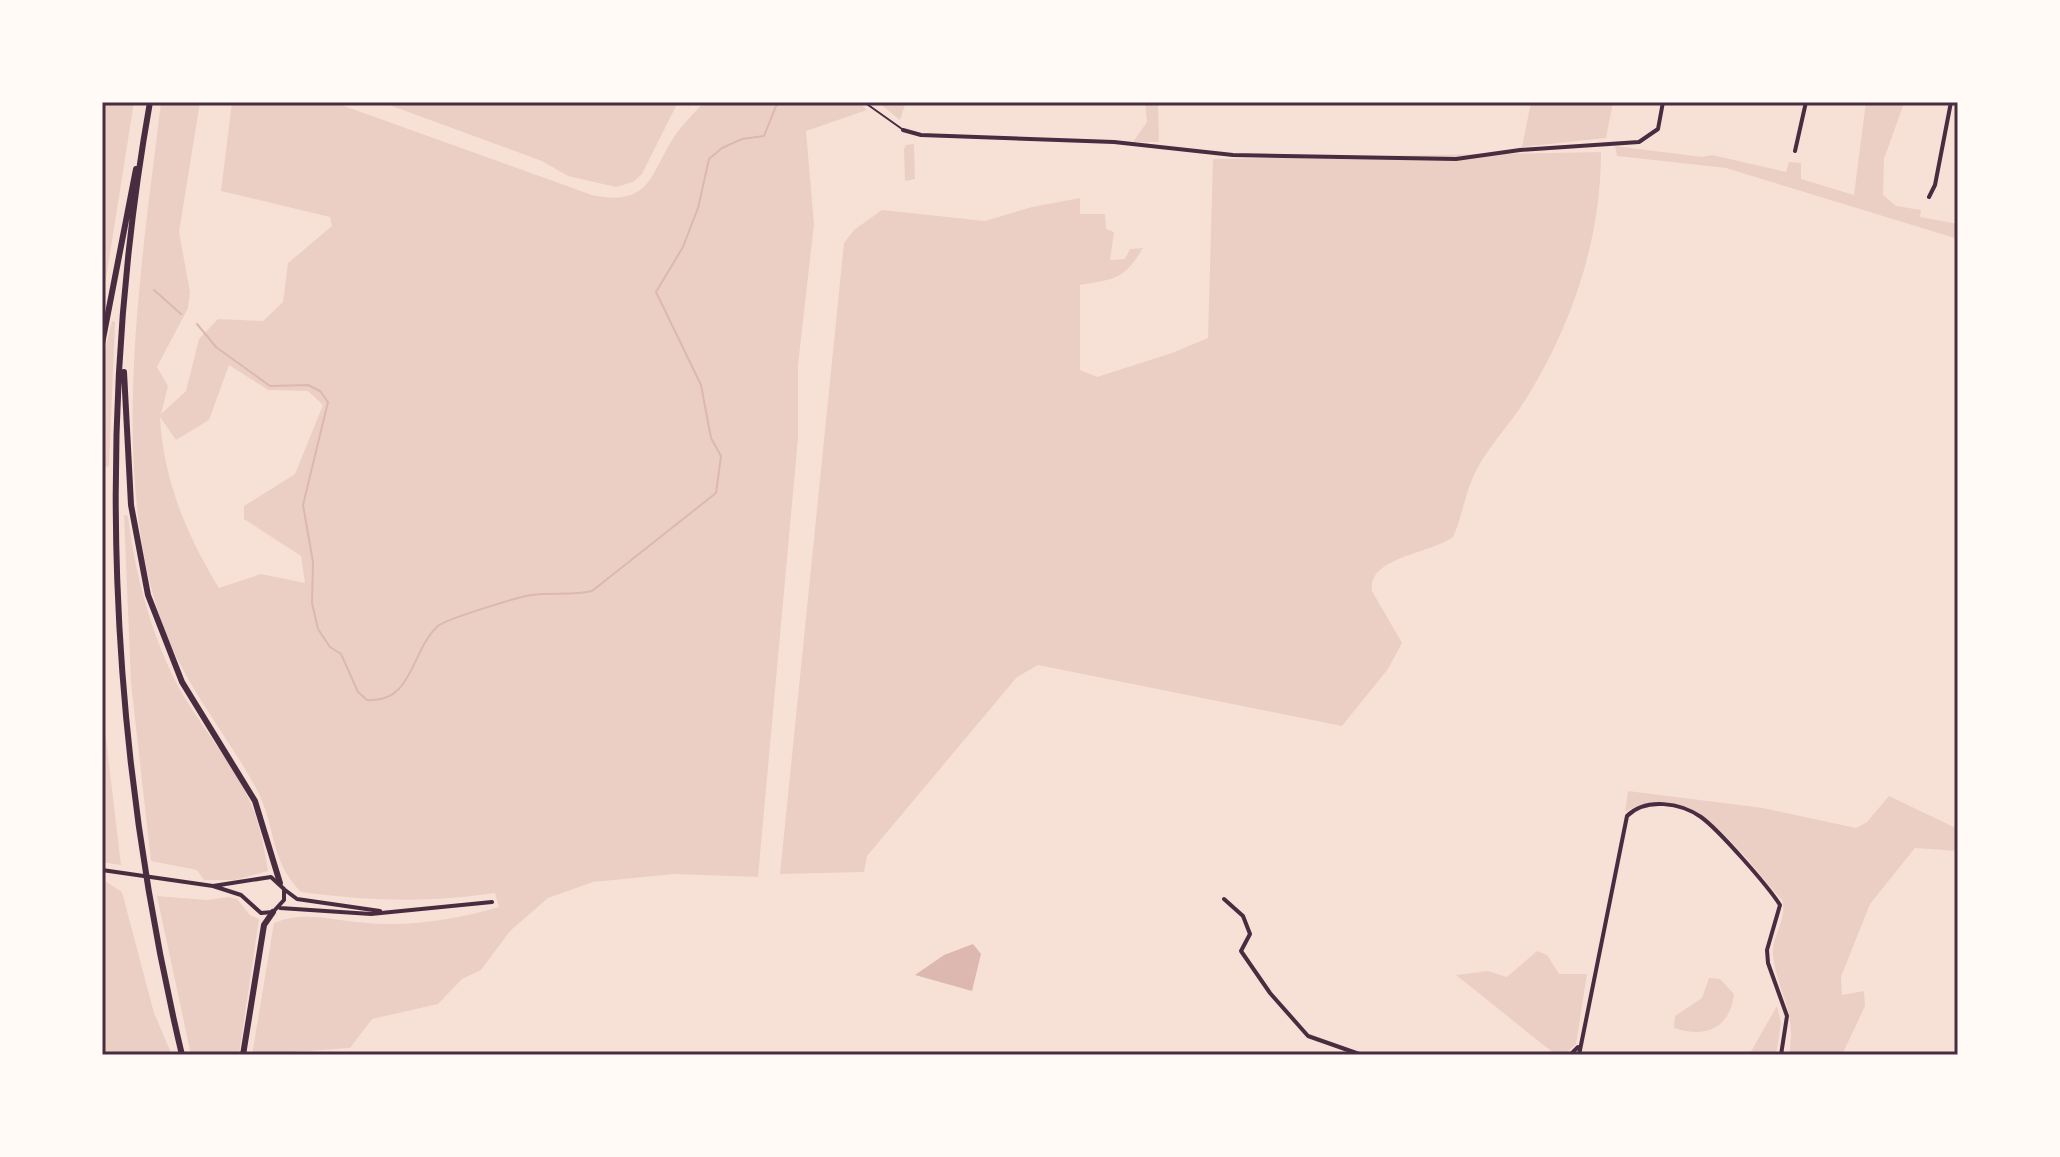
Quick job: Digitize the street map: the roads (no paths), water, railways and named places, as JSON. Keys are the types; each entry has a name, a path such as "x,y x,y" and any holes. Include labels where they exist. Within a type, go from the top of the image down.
{"highway":[{"path":"102,344 150,102"},
{"path":"145,130 123,324 116,495 122,684 146,879 182,1055"},
{"path":"123,324 127,461 137,548 148,595 182,682 255,801 282,886"},
{"path":"243,1055 264,925 275,910"}],"street":[{"path":"903,130 921,135 1114,142 1233,155 1456,159 1520,150 1639,142 1658,129 1663,102"},
{"path":"1795,151 1806,102"},
{"path":"1929,197 1951,102"},
{"path":"1579,1055 1578,1047 1627,816 1649,804 1667,804 1701,817 1780,905 1767,950 1787,1016 1781,1055"},
{"path":"102,870 213,886 241,895 261,913 275,910 391,913 492,902"},
{"path":"213,886 238,885 265,877 297,899 391,913"},
{"path":"275,910 284,900 282,886"},
{"path":"1224,899 1243,916 1250,934 1241,951 1291,1018 1308,1036 1362,1055"},
{"path":"1570,1055 1578,1047"}],"lane":[{"path":"864,102 903,130"}],"waterway":[{"path":"197,324 216,347 270,386 308,385 320,391 328,402 303,505 313,562 312,603 318,629 330,647 341,654 358,692 367,700 382,699 394,694 403,685 429,636 438,626 524,597 592,591 716,493 721,456 711,438 701,385 656,292 683,247 698,208 709,159 722,148 742,139 764,136 776,106 781,102"},
{"path":"154,290 181,314"}]}
